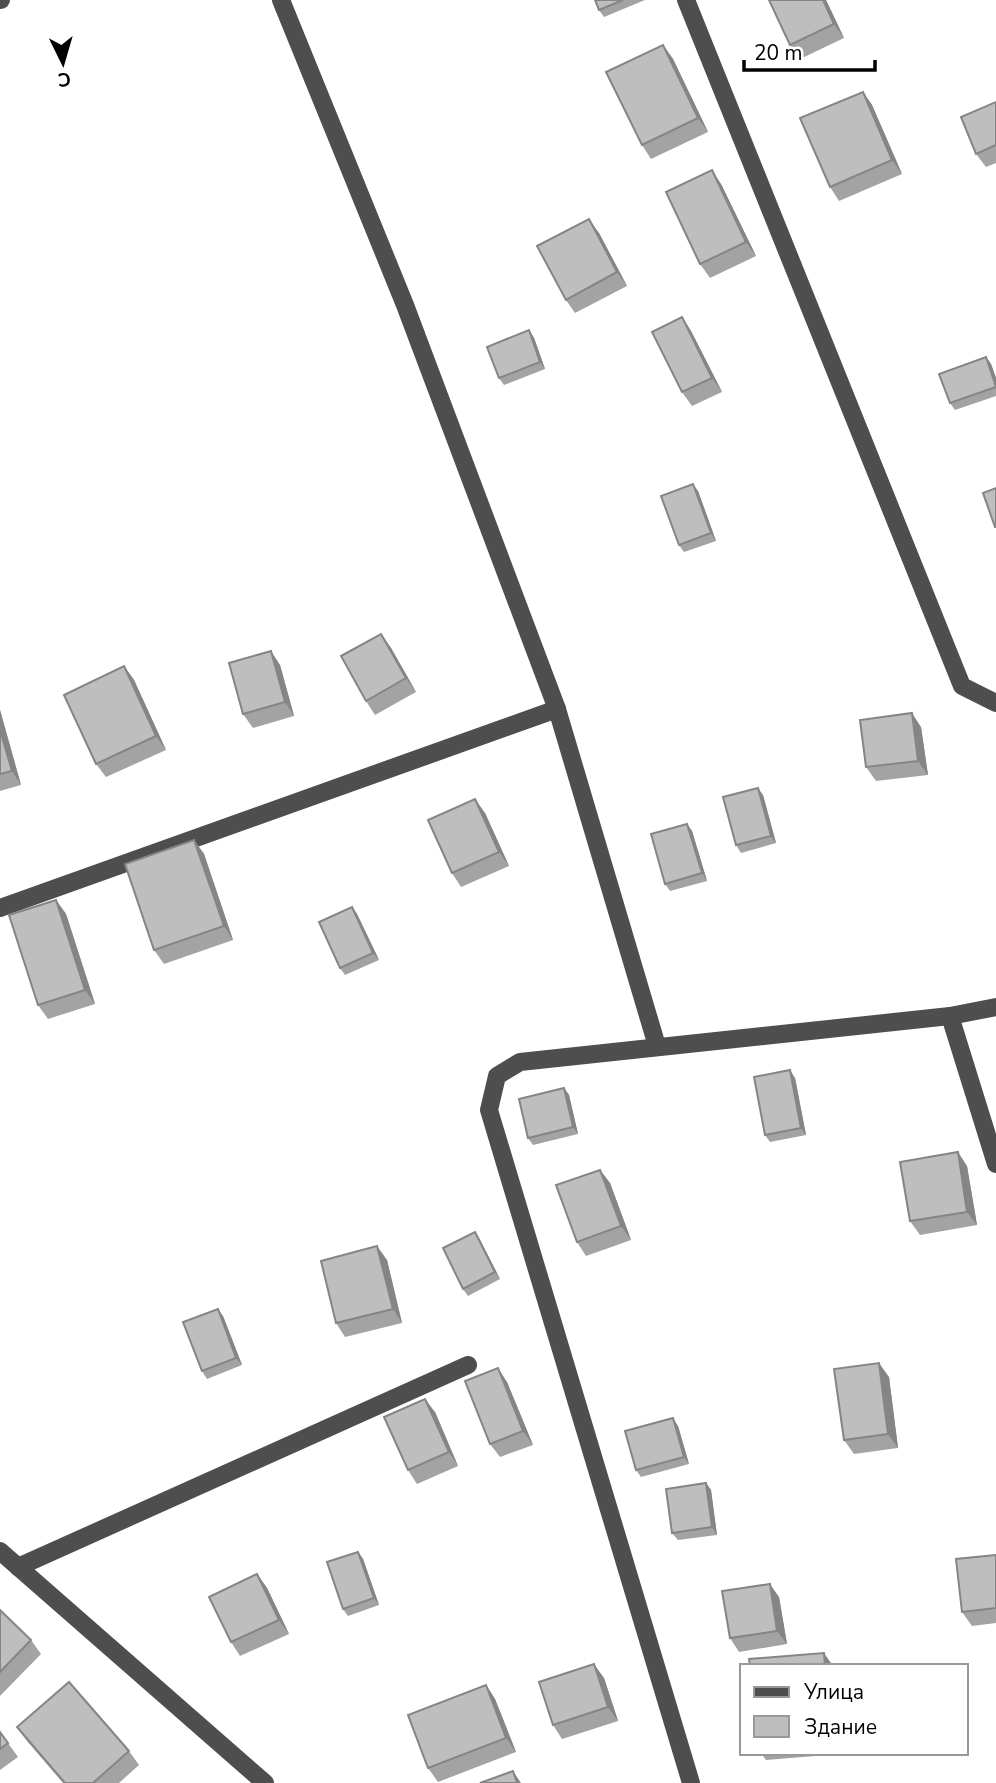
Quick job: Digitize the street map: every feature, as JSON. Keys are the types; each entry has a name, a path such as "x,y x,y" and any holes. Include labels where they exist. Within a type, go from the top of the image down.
{"lane":[{"path":"281,0 405,305 557,709 657,1046"},
{"path":"687,0 961,687 996,703"},
{"path":"0,908 557,709"},
{"path":"691,1783 489,1110 497,1076 520,1062 950,1016 996,1007"},
{"path":"950,1016 996,1164"},
{"path":"18,1567 468,1365"},
{"path":"0,1551 265,1783"}],"building":[{"path":"595,0 623,0 599,10"},
{"path":"769,0 823,0 834,24 790,45"},
{"path":"663,45 698,118 642,145 606,72"},
{"path":"863,92 892,160 830,187 800,118"},
{"path":"996,102 996,145 976,154 961,117"},
{"path":"712,170 746,242 700,264 666,192"},
{"path":"589,219 617,272 566,300 537,246"},
{"path":"682,317 712,378 682,392 652,332"},
{"path":"529,330 540,362 499,378 487,347"},
{"path":"986,357 996,387 950,403 939,374"},
{"path":"693,484 711,533 679,545 661,496"},
{"path":"996,488 996,527 995,527 983,493"},
{"path":"381,634 406,678 366,701 341,656"},
{"path":"271,651 285,702 243,714 229,663"},
{"path":"124,666 156,736 96,764 64,695"},
{"path":"912,713 918,761 866,767 860,720"},
{"path":"0,730 12,771 0,774"},
{"path":"758,788 771,836 736,845 723,797"},
{"path":"475,799 499,852 452,873 428,820"},
{"path":"687,824 702,873 665,884 651,834"},
{"path":"194,840 224,926 154,950 125,864"},
{"path":"56,900 85,990 38,1005 9,915"},
{"path":"352,907 373,953 340,968 319,922"},
{"path":"790,1070 801,1128 765,1135 754,1077"},
{"path":"564,1088 573,1127 528,1138 519,1099"},
{"path":"958,1152 967,1212 910,1221 900,1162"},
{"path":"600,1170 621,1226 577,1242 556,1185"},
{"path":"475,1232 495,1272 463,1289 443,1248"},
{"path":"377,1246 393,1309 336,1323 321,1261"},
{"path":"218,1309 236,1358 202,1371 183,1322"},
{"path":"879,1363 888,1434 844,1440 834,1369"},
{"path":"498,1368 523,1431 490,1444 465,1381"},
{"path":"425,1399 449,1452 408,1470 384,1417"},
{"path":"673,1418 684,1457 636,1470 625,1431"},
{"path":"706,1483 712,1527 672,1533 666,1489"},
{"path":"358,1552 374,1598 343,1609 327,1562"},
{"path":"996,1555 996,1608 962,1612 956,1559"},
{"path":"257,1574 279,1620 231,1642 209,1597"},
{"path":"770,1584 777,1631 730,1638 722,1591"},
{"path":"0,1610 31,1640 0,1672"},
{"path":"824,1653 825,1664 750,1664 749,1659"},
{"path":"594,1664 608,1707 553,1725 539,1682"},
{"path":"69,1682 129,1751 93,1783 65,1783 17,1727"},
{"path":"486,1685 506,1738 428,1768 408,1715"},
{"path":"0,1732 8,1743 0,1749"},
{"path":"513,1771 517,1783 480,1783"}]}
